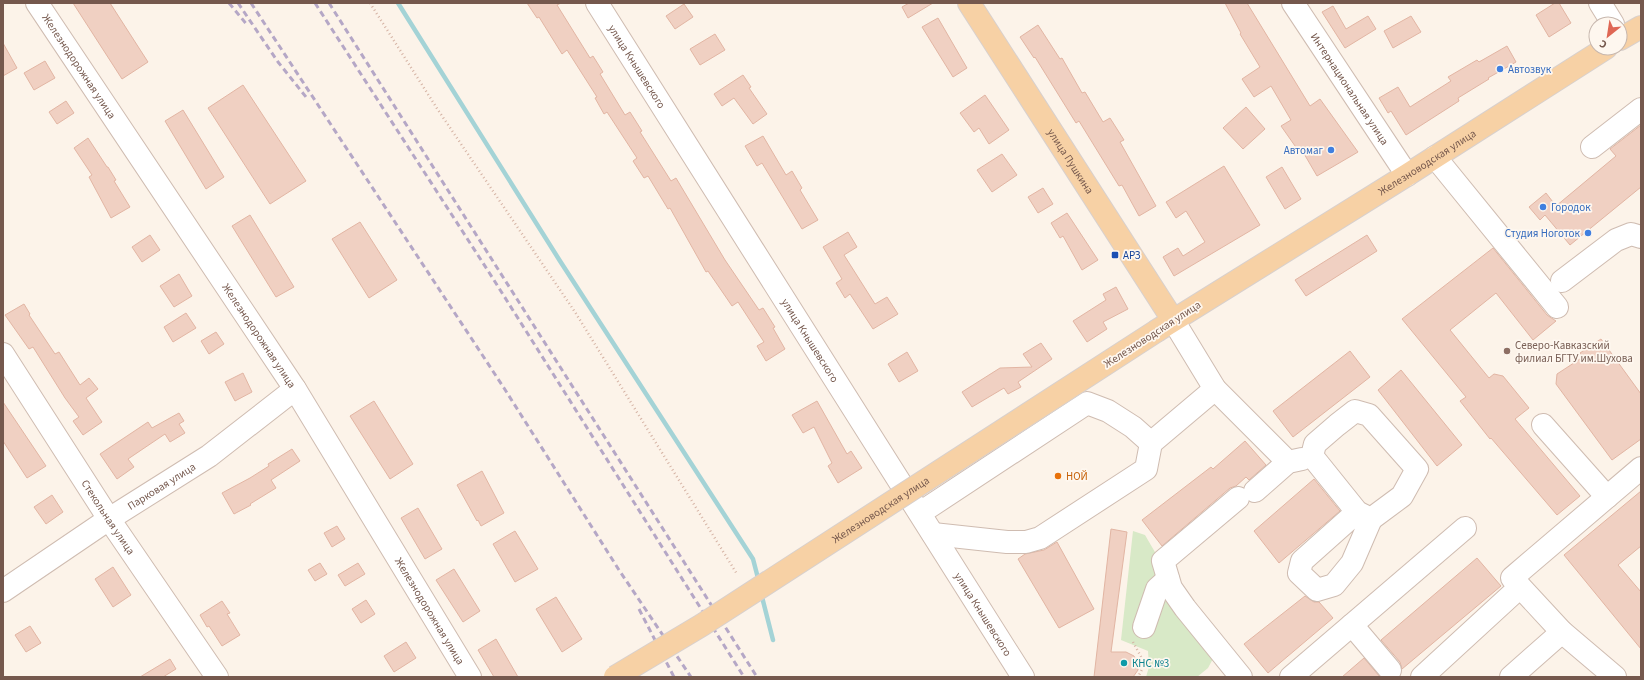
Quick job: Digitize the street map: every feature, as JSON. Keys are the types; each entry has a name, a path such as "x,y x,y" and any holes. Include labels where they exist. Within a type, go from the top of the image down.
{"main road":[{"name":"улица Пушкина","path":"969,3 1165,325"},
{"name":"Железноводская улица","path":"615,677 702,625 1165,325 1407,175 1591,56"}],"street":[{"name":"Железнодорожная улица","path":"36,3 295,389 470,677"},
{"name":"улица Кнышевского","path":"597,3 1023,677"},
{"name":"Интернациональная улица","path":"1293,3 1407,175"},
{"path":"1600,3 1611,16"},
{"path":"1592,147 1641,109"},
{"path":"1435,157 1557,307"},
{"path":"1562,281 1616,240 1631,234 1641,236"},
{"path":"1165,325 1216,389 1288,462"},
{"name":"Стекольная улица","path":"3,354 109,519 217,677"},
{"name":"Парковая улица","path":"3,591 109,519 209,456 295,389"},
{"path":"933,534 1007,542 1026,542 1040,538 1146,469 1151,443 1216,389"},
{"path":"920,513 1087,403 1108,411 1134,427 1151,443"},
{"path":"1355,411 1369,415 1417,469 1402,496 1364,516 1312,456 1315,444 1336,425 1355,411"},
{"path":"1543,425 1607,497"},
{"path":"1241,677 1185,608 1171,588 1163,561 1288,462 1312,456"},
{"path":"1422,677 1516,582 1607,497 1641,468"},
{"path":"1291,677 1465,528"},
{"path":"1144,627 1157,588 1168,579"},
{"path":"1516,582 1562,632 1615,677"},
{"path":"1352,625 1390,670"},
{"path":"1511,677 1562,632"}],"path":[{"path":"370,3 438,110 575,312 737,574"}],"green space":[{"path":"1133,531 1145,535 1215,655 1208,668 1197,677 1146,677 1149,667 1148,651 1121,640"}],"building":[{"path":"73,3 110,3 148,62 122,79"},
{"path":"527,3 561,3 557,5 590,58 593,56 603,72 600,74 625,115 630,112 642,131 640,132 671,181 676,178 725,260 759,310 763,308 775,327 773,328 785,349 766,361 757,346 764,342 738,302 732,306 708,271 706,272 670,208 668,209 648,176 644,178 633,161 637,158 607,112 604,114 595,98 597,97 567,50 562,54 539,17 537,18"},
{"path":"909,3 933,3 908,18 902,7"},
{"path":"1225,3 1247,3 1310,106 1320,99 1358,152 1317,176 1303,152 1300,153 1281,126 1291,120 1271,86 1254,97 1242,79 1260,67 1240,34 1241,33"},
{"path":"1555,3 1559,3 1571,23 1549,37 1536,15"},
{"path":"684,4 693,17 675,29 666,16"},
{"path":"1333,6 1346,29 1368,16 1376,29 1345,48 1322,12"},
{"path":"1411,16 1421,32 1393,48 1384,31"},
{"path":"938,18 967,68 953,77 922,27"},
{"path":"1038,25 1060,59 1062,58 1082,93 1085,92 1103,122 1110,118 1124,140 1120,142 1156,206 1139,216 1122,185 1119,186 1079,121 1076,123 1035,57 1034,58 1020,37"},
{"path":"715,34 725,50 700,65 690,49"},
{"path":"3,43 17,68 3,76"},
{"path":"1507,46 1516,62 1488,78 1489,79 1458,98 1459,101 1406,135 1391,111 1388,113 1379,98 1398,87 1410,107 1451,81 1448,77 1477,60 1479,62"},
{"path":"45,61 55,78 34,90 24,73"},
{"path":"743,75 751,87 749,88 767,114 753,124 734,98 722,106 714,94"},
{"path":"243,85 306,181 270,204 208,108"},
{"path":"985,95 1009,130 989,144 979,128 974,132 960,113"},
{"path":"66,101 74,113 57,124 49,112"},
{"path":"1246,107 1265,129 1243,149 1223,128"},
{"path":"183,110 224,177 206,189 165,121"},
{"path":"1641,125 1641,187 1570,245 1545,215 1540,220 1529,207 1546,193 1556,206 1616,156 1610,149"},
{"path":"763,136 786,175 792,171 802,188 800,190 818,220 802,229 762,163 757,166 745,146"},
{"path":"88,138 116,180 114,181 130,207 111,218 89,177 92,175 74,148"},
{"path":"1002,154 1017,175 992,192 977,170"},
{"path":"1224,166 1260,225 1174,276 1163,257 1178,248 1183,256 1205,242 1186,211 1176,218 1166,202"},
{"path":"1282,167 1301,199 1285,209 1266,177"},
{"path":"1043,188 1053,204 1038,213 1028,197"},
{"path":"1067,213 1098,260 1082,270 1063,236 1060,238 1051,223"},
{"path":"250,215 294,287 276,297 232,226"},
{"path":"360,222 397,280 369,298 332,239"},
{"path":"848,232 857,247 844,255 875,304 887,297 898,314 873,329 850,294 845,298 836,283 842,279 823,247"},
{"path":"150,235 160,250 142,262 132,247"},
{"path":"1367,235 1377,251 1306,296 1295,280"},
{"path":"1493,248 1547,315 1556,321 1533,340 1496,293 1450,330 1489,378 1494,374 1503,376 1529,408 1515,419 1580,496 1557,515 1491,438 1490,439 1460,401 1466,397 1402,319"},
{"path":"179,274 192,296 174,307 160,286"},
{"path":"1116,287 1128,309 1103,322 1107,329 1087,342 1073,321 1106,300 1103,294"},
{"path":"24,304 30,314 29,315 55,354 59,352 80,385 89,378 98,389 86,398 102,422 83,435 73,421 79,417 65,398 33,347 29,349 5,315"},
{"path":"186,313 196,328 173,342 164,327"},
{"path":"216,332 224,344 209,354 201,341"},
{"path":"1601,339 1641,394 1641,439 1612,460 1556,384 1557,374 1583,357 1580,353"},
{"path":"1041,343 1052,359 1018,382 1021,387 1008,394 1004,388 972,407 962,392 1000,368 1032,367 1023,354"},
{"path":"1350,351 1370,377 1293,437 1273,411"},
{"path":"907,352 918,371 899,382 888,364"},
{"path":"1401,370 1462,445 1437,466 1378,390"},
{"path":"243,373 252,392 235,401 225,382"},
{"path":"374,401 413,464 390,479 350,416"},
{"path":"817,401 847,454 851,451 862,468 838,483 828,466 832,463 814,427 803,433 792,415"},
{"path":"3,402 46,466 27,478 3,441"},
{"path":"179,413 184,421 179,424 185,433 170,442 165,434 128,459 134,467 117,479 100,454 148,422 152,428"},
{"path":"1245,441 1266,465 1249,480 1246,477 1236,486 1230,488 1162,546 1142,520 1211,467 1213,469"},
{"path":"292,449 300,461 271,480 276,488 250,504 251,505 234,514 222,493 250,478 269,466 268,464"},
{"path":"482,471 504,513 481,526 457,485"},
{"path":"1314,479 1340,511 1279,563 1254,531"},
{"path":"1641,491 1641,546 1618,565 1641,592 1641,649 1564,555"},
{"path":"52,495 63,512 46,524 34,507"},
{"path":"418,508 442,549 425,559 401,518"},
{"path":"337,526 345,539 332,547 324,533"},
{"path":"1111,529 1127,532 1111,652 1126,652 1134,656 1138,665 1138,670 1133,677 1094,677"},
{"path":"515,531 538,569 515,582 493,544"},
{"path":"1057,542 1094,609 1059,628 1018,559 1025,554 1044,550"},
{"path":"1477,558 1501,586 1402,669 1400,662 1381,640"},
{"path":"320,563 327,574 315,581 308,570"},
{"path":"358,563 365,574 345,586 338,575"},
{"path":"113,567 131,595 113,607 95,579"},
{"path":"454,569 480,611 463,622 436,580"},
{"path":"1305,596 1314,602 1319,602 1333,618 1268,673 1244,644"},
{"path":"556,597 582,639 562,652 536,609"},
{"path":"366,600 375,614 361,623 352,609"},
{"path":"222,601 230,613 227,614 240,635 222,646 209,626 207,627 200,615"},
{"path":"30,626 41,643 26,652 15,635"},
{"path":"496,639 518,677 494,677 478,650"},
{"path":"406,642 416,658 394,672 384,656"},
{"path":"1364,658 1380,677 1342,677"},
{"path":"170,659 176,669 163,677 140,677"}],"waterway":[{"path":"398,3 560,261 753,559 759,582"},
{"path":"761,593 773,640"}],"railway":[{"path":"229,3 248,26"},
{"path":"238,3 278,62 306,97"},
{"path":"251,3 504,388 619,570 691,677"},
{"path":"315,3 492,277 744,677"},
{"path":"329,3 757,677"},
{"path":"639,609 674,677"}],"place":[{"name":"Автозвук","path":"1500,69"},
{"name":"Автомаг","path":"1331,150"},
{"name":"Городок","path":"1543,207"},
{"name":"Студия Ноготок","path":"1588,233"},
{"name":"АРЗ","path":"1115,255"},
{"name":"Северо-Кавказский филиал БГТУ им.Шухова","path":"1507,351"},
{"name":"НОЙ","path":"1058,476"},
{"name":"КНС №3","path":"1124,663"}]}
